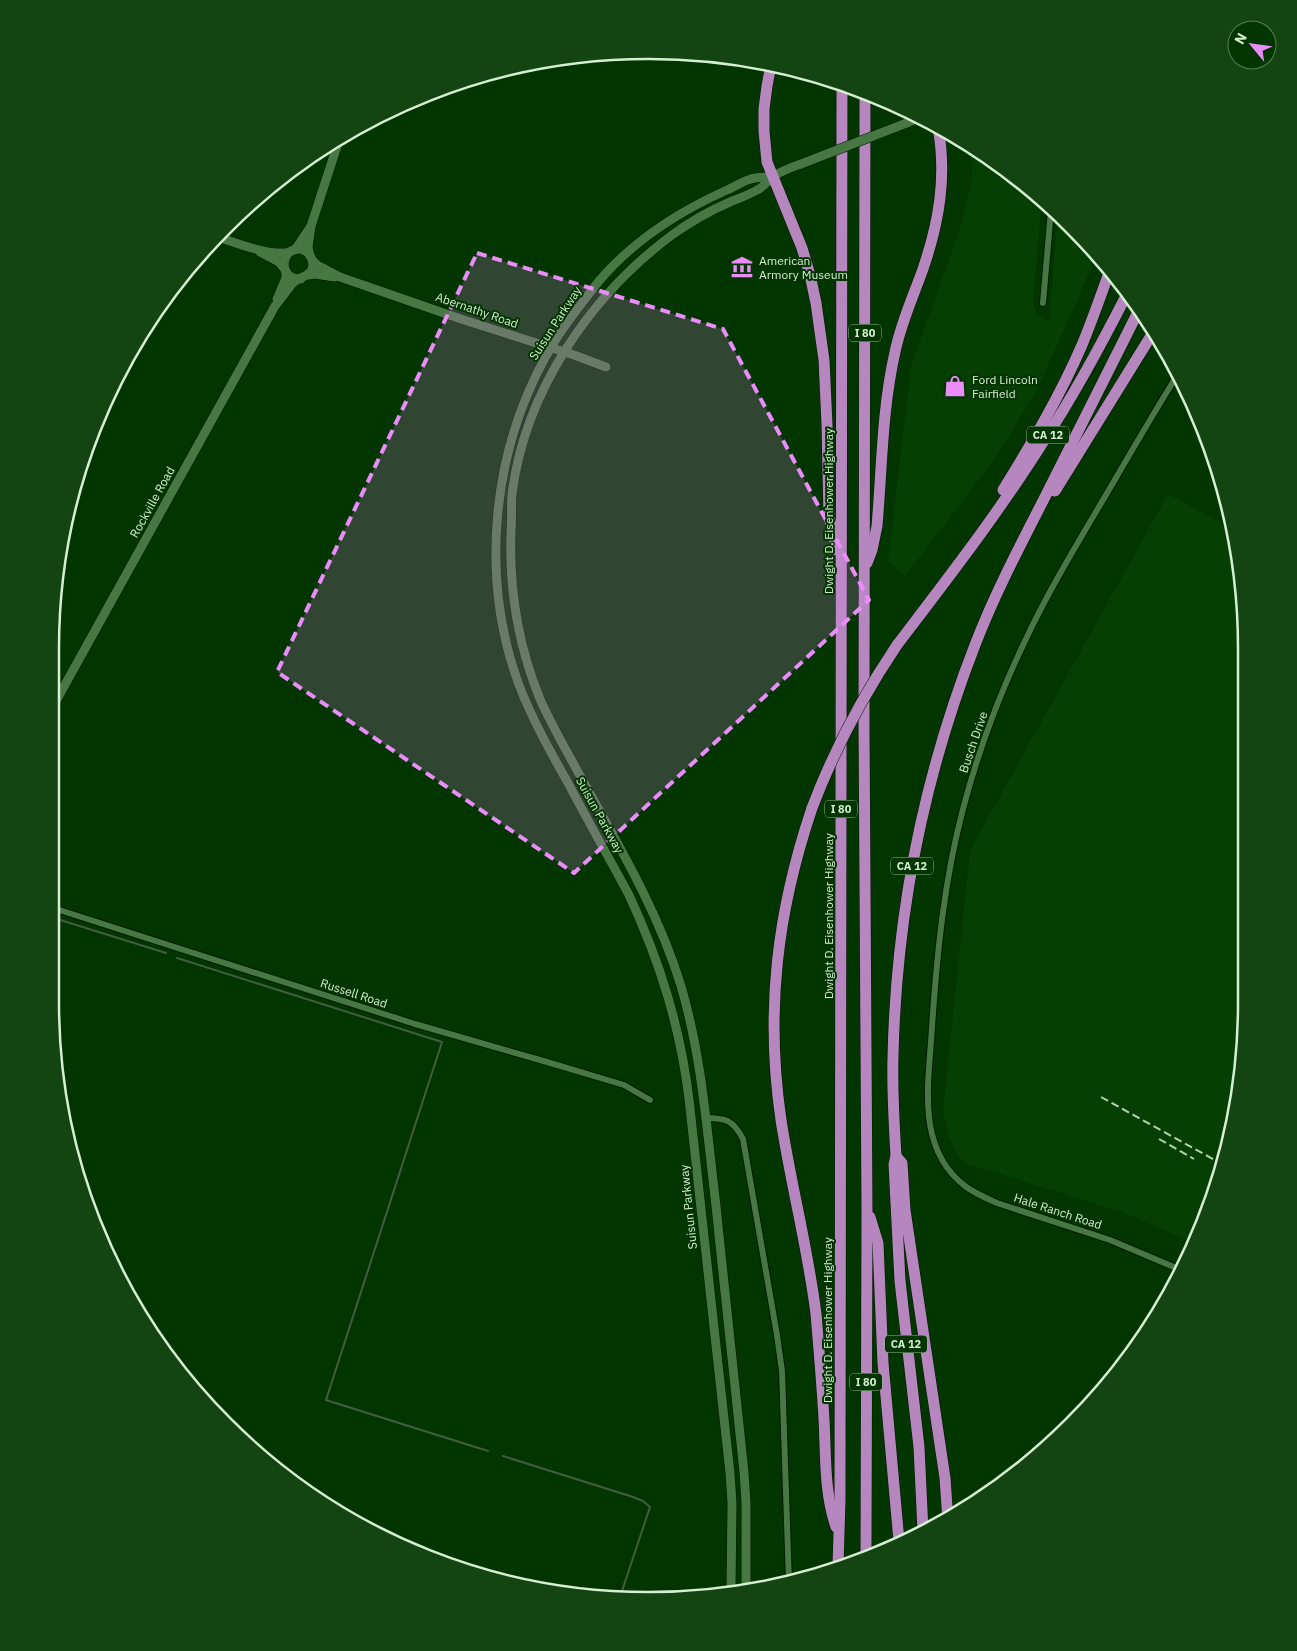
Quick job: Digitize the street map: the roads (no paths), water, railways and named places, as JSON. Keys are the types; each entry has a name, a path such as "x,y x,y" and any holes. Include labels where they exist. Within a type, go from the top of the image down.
{"highway":[{"path":"770,71 764,131 767,162 802,248 816,303 824,360 828,425 829,517 841,571"},
{"name":"Dwight D. Eisenhower Highway","path":"838,1561 840,1481 842,92"},
{"name":"I 80","path":"865,100 866,1550"},
{"path":"864,572 872,550 877,526 889,380 895,351 903,322 926,259 940,206 942,147 940,136"},
{"path":"955,568 1048,414 1081,346 1107,278"},
{"name":"CA 12","path":"838,1534 826,1488 824,1412 815,1312 781,1120 774,1046 775,981 785,903 796,858 812,808 849,724 897,646 1012,489 1046,439 1100,346 1124,300"},
{"name":"CA 12","path":"923,1524 919,1447 900,1281 894,1164 896,1156 893,1058 896,998 911,870 929,789 945,731 975,645 998,589 1136,316"},
{"path":"998,589 1057,488 1149,338"},
{"path":"896,1156 902,1163 905,1210 946,1478 948,1510"},
{"path":"867,1210 878,1243 883,1363 899,1536"}],"main road":[{"name":"Suisun Parkway","path":"746,1584 744,1472 706,1118 694,1036 667,946 642,889 542,702 527,664 516,620 512,587 510,550 512,497 522,447 538,402 552,371 604,298 652,252 690,222 759,190 773,177 911,121"},
{"path":"257,250 279,262 292,277 305,277 313,267 308,247 311,226 336,149"},
{"name":"Suisun Parkway","path":"731,1586 732,1503 727,1442 685,1068 674,1016 654,951 629,895 545,741 529,708 514,668 499,597 497,533 503,477 518,418 530,389 551,348 576,310 618,260 684,211 754,178 773,177"},
{"path":"285,270 285,259 311,226"},
{"path":"224,239 257,250 282,254 304,250 312,258"},
{"name":"Abernathy Road","path":"312,258 318,265 340,277 606,367"},
{"name":"Rockville Road","path":"59,696 275,306 286,278 285,270"},
{"name":"Abernathy Road","path":"305,277 315,274 340,277"},
{"name":"Rockville Road","path":"275,306 294,282 305,277"}],"street":[{"path":"1044,304 1050,217"},
{"name":"Busch Drive","path":"941,1158 932,1138 928,1115 935,990 948,877 972,779 988,729 1024,641 1065,566 1174,382"},
{"name":"Russell Road","path":"59,910 415,1024 624,1085 650,1100"},
{"path":"706,1118 722,1118 732,1124 739,1131 743,1139 782,1371 789,1575"},
{"name":"Hale Ranch Road","path":"941,1158 951,1173 965,1186 979,1195 997,1203 1110,1240 1175,1267"}],"waterway":[{"path":"59,920 166,953"},
{"path":"177,958 442,1042 326,1400 488,1451"},
{"path":"503,1456 633,1497 643,1501 650,1507 622,1591"}],"railway":[{"path":"1101,1097 1216,1161"},
{"path":"1159,1139 1194,1159"}],"place":[{"name":"American Armory Museum","path":"742,267"},
{"name":"Ford Lincoln Fairfield","path":"955,386"}]}
